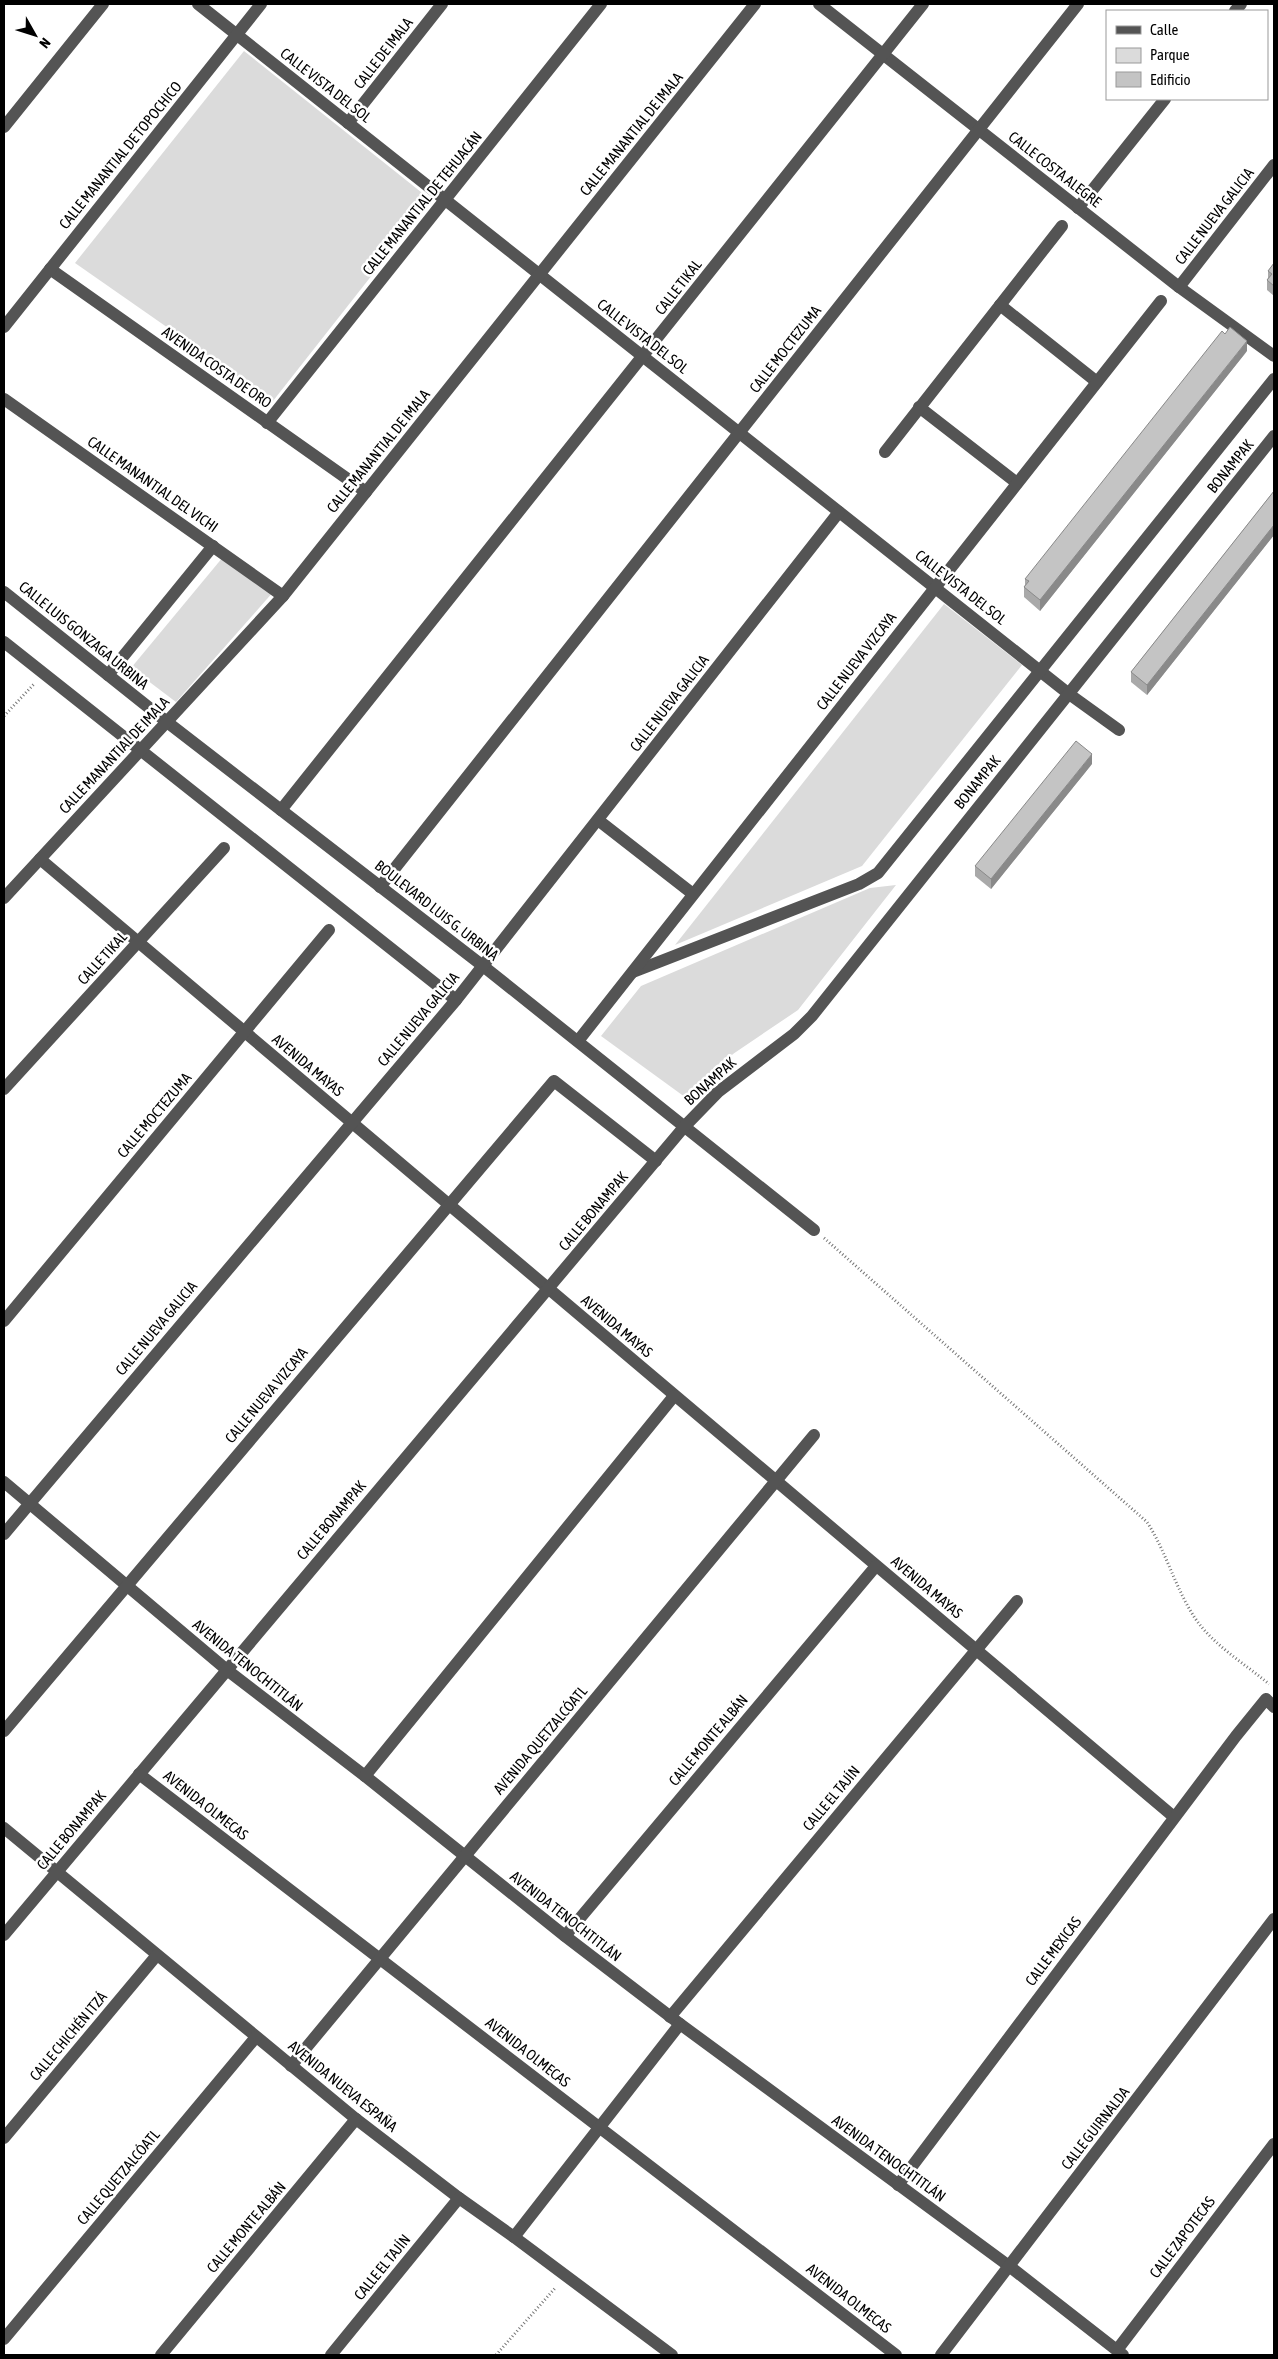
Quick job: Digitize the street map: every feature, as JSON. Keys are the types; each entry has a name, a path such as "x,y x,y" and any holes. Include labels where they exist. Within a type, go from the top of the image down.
{"street":[{"path":"4,127 103,4"},
{"name":"CALLE VISTA DEL SOL","path":"198,4 1069,694 1119,730"},
{"name":"CALLE MANANTIAL DE TOPOCHICO","path":"4,327 261,4"},
{"name":"CALLE DE IMALA","path":"348,123 442,4"},
{"name":"CALLE MANANTIAL DE TEHUACÁN","path":"267,422 601,4"},
{"name":"CALLE MANANTIAL DE IMALA","path":"4,898 283,596 755,4"},
{"name":"CALLE COSTA ALEGRE","path":"819,4 1179,287 1274,356"},
{"name":"CALLE TIKAL","path":"281,810 923,4"},
{"name":"CALLE MOCTEZUMA","path":"380,887 1078,4"},
{"path":"1078,208 1164,100"},
{"name":"CALLE NUEVA GALICIA","path":"1179,287 1274,164"},
{"path":"885,452 1062,226"},
{"name":"AVENIDA COSTA DE ORO","path":"50,269 366,492"},
{"name":"CALLE NUEVA VIZCAYA","path":"578,1041 1161,301"},
{"path":"1000,305 1097,382"},
{"name":"BONAMPAK","path":"632,973 859,884 878,874 1274,379"},
{"name":"CALLE MANANTIAL DEL VICHI","path":"4,399 283,596"},
{"path":"919,408 1017,484"},
{"name":"BONAMPAK","path":"684,1127 718,1092 794,1034 812,1016 1274,436"},
{"name":"CALLE NUEVA GALICIA","path":"4,1534 456,1000 839,512"},
{"path":"108,676 213,546"},
{"name":"CALLE LUIS GONZAGA URBINA","path":"4,592 167,722"},
{"path":"4,642 456,1000"},
{"name":"BOULEVARD LUIS G. URBINA","path":"167,722 483,966 814,1230"},
{"path":"598,820 693,894"},
{"name":"CALLE TIKAL","path":"4,1089 224,848"},
{"name":"AVENIDA MAYAS","path":"40,859 1174,1817"},
{"name":"CALLE MOCTEZUMA","path":"4,1321 329,930"},
{"name":"CALLE NUEVA VIZCAYA","path":"4,1731 554,1081 656,1161"},
{"name":"CALLE BONAMPAK","path":"4,1935 684,1127"},
{"path":"365,1776 674,1396"},
{"name":"AVENIDA QUETZALCÓATL","path":"292,2066 814,1435"},
{"name":"AVENIDA TENOCHTITLÁN","path":"4,1482 227,1670 365,1776 565,1936 675,2020 1009,2266 1120,2353"},
{"name":"CALLE MONTE ALBÁN","path":"565,1936 876,1566"},
{"name":"CALLE EL TAJÍN","path":"514,2237 600,2128 675,2020 1017,1601"},
{"name":"CALLE MEXICAS","path":"898,2185 1236,1736 1270,1703"},
{"name":"AVENIDA OLMECAS","path":"139,1774 896,2355"},
{"name":"AVENIDA NUEVA ESPAÑA","path":"4,1828 356,2119 459,2198 566,2275 672,2355"},
{"name":"CALLE GUIRNALDA","path":"941,2355 1274,1919"},
{"name":"CALLE CHICHÉN ITZÁ","path":"4,2138 157,1955"},
{"name":"CALLE QUETZALCÓATL","path":"4,2339 256,2037"},
{"name":"CALLE MONTE ALBÁN","path":"161,2355 356,2119"},
{"name":"CALLE ZAPOTECAS","path":"1120,2353 1274,2144"},
{"name":"CALLE EL TAJÍN","path":"331,2355 459,2198"}],"path":[{"path":"4,716 43,674"},
{"path":"814,1230 1147,1522 1157,1538 1196,1620 1210,1636 1268,1684 1271,1690 1270,1703"},
{"path":"496,2355 566,2275"}],"green space":[{"path":"244,51 431,200 273,401 75,263"},
{"path":"223,557 274,591 176,702 131,668"},
{"path":"944,604 1022,665 862,866 675,945"},
{"path":"896,885 798,1010 733,1054 689,1100 601,1036 641,986 870,888"}],"building":[{"path":"1274,263 1274,286 1267,280 1272,274 1268,271"},
{"path":"1230,327 1247,341 1040,600 1024,587 1029,581 1025,579 1222,331 1225,334"},
{"path":"1274,491 1274,525 1147,685 1131,672"},
{"path":"1076,741 1092,754 991,879 975,866"}]}
